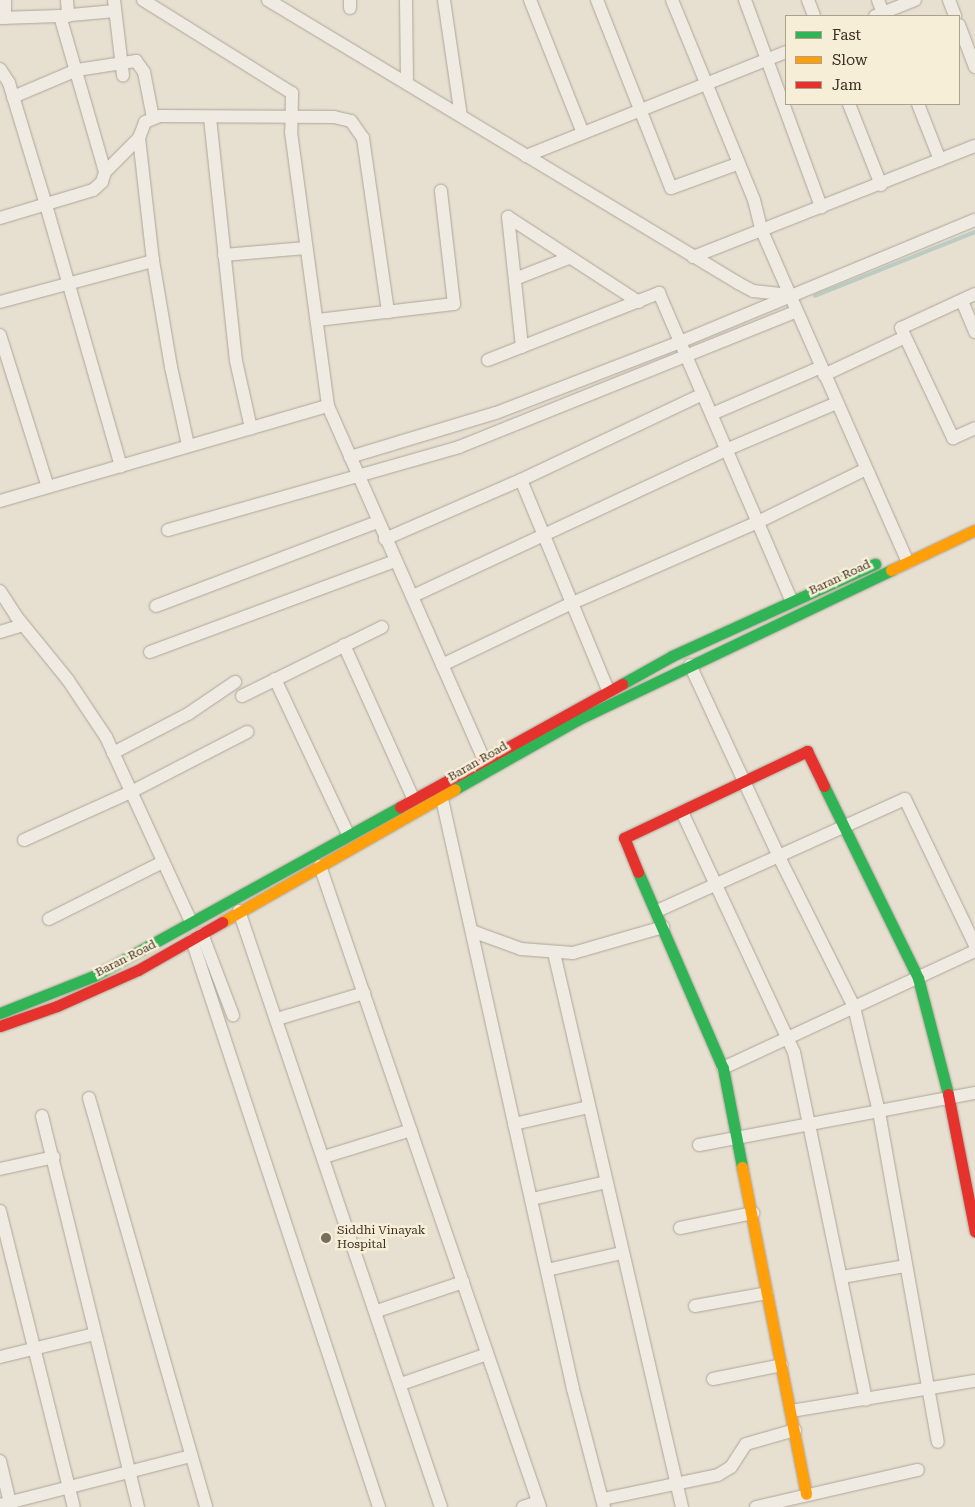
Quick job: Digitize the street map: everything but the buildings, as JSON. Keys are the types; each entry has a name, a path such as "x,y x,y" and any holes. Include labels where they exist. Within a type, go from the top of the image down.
{"main road":[{"name":"Baran Road","path":"0,1026 94,990 197,937 239,911 442,799 577,720 905,556 975,518"},
{"name":"Baran Road","path":"0,1013 87,979 482,758 672,656 792,602 975,530"},
{"path":"806,1494 739,1138 723,1068 624,838 807,751 918,978 949,1098 975,1231"}],"street":[{"path":"5,0 3,18 64,16 115,5 122,68"},
{"path":"67,0 64,16 105,172"},
{"path":"143,0 286,86 293,97 292,118 306,248 328,406 377,522 413,596 482,758"},
{"path":"268,0 288,6 407,83 526,156 753,291 790,295"},
{"path":"406,0 407,83"},
{"path":"444,0 461,116"},
{"path":"530,0 583,133"},
{"path":"597,0 642,108 671,188 737,164"},
{"path":"672,0 737,164 754,200 762,231 905,556"},
{"path":"745,0 820,207"},
{"path":"808,0 814,15"},
{"path":"878,0 880,15 915,0"},
{"path":"949,0 956,15"},
{"path":"960,28 975,67"},
{"path":"526,156 705,82 785,52"},
{"path":"13,97 77,70 122,68 136,61 144,72 153,118"},
{"path":"0,69 13,97 46,205 121,466"},
{"path":"849,105 880,185"},
{"path":"918,105 940,160"},
{"path":"188,445 171,367 153,261 139,138 142,124 153,118 292,118 345,119 354,124 363,138 388,312"},
{"path":"210,118 236,361 250,428"},
{"path":"0,218 93,190 102,182 105,172 139,138"},
{"path":"693,257 975,146"},
{"path":"317,320 454,304 441,191"},
{"path":"522,347 508,217 639,302"},
{"path":"350,457 496,413 680,342 975,220"},
{"path":"224,255 306,248"},
{"path":"515,278 569,258"},
{"path":"0,302 153,261"},
{"path":"488,360 660,293 760,521 792,602"},
{"path":"975,294 901,328 953,438 975,428"},
{"path":"962,301 975,332"},
{"path":"168,530 459,447 797,311"},
{"path":"0,334 48,487"},
{"path":"712,414 905,337"},
{"path":"385,539 521,480 703,394"},
{"path":"413,596 541,534 728,449 837,404"},
{"path":"0,501 328,406"},
{"path":"442,665 570,604 760,521 866,469"},
{"path":"521,480 541,534 608,690"},
{"path":"156,606 377,522"},
{"path":"150,652 396,561"},
{"path":"0,591 23,625 68,680 113,753 191,922"},
{"path":"0,632 23,625"},
{"path":"242,696 382,627"},
{"path":"344,645 413,798"},
{"path":"690,665 779,857 854,1007 879,1112 938,1442"},
{"path":"275,679 348,834"},
{"path":"113,753 188,714 235,682"},
{"path":"24,840 131,792 247,732"},
{"path":"442,799 573,1389 603,1503 728,1470 746,1444 795,1430"},
{"path":"656,911 716,887 905,799 975,945"},
{"path":"682,812 788,1035 812,1125 866,1400"},
{"path":"49,919 164,862"},
{"path":"320,866 539,1505 522,1507"},
{"path":"239,911 377,1311 441,1507"},
{"path":"472,931 506,945 554,953 586,950 663,927"},
{"path":"197,937 233,1015"},
{"path":"197,937 379,1507"},
{"path":"723,1068 788,1035 854,1007 975,951"},
{"path":"554,953 588,1107 682,1507"},
{"path":"277,1019 364,993"},
{"path":"698,1145 975,1093"},
{"path":"89,1098 206,1507"},
{"path":"514,1124 588,1107"},
{"path":"42,1116 54,1156 95,1334 138,1507"},
{"path":"324,1157 411,1130"},
{"path":"0,1169 54,1156"},
{"path":"532,1199 606,1182"},
{"path":"0,1211 74,1507"},
{"path":"680,1228 753,1213"},
{"path":"547,1270 622,1253"},
{"path":"842,1277 906,1266"},
{"path":"377,1311 463,1282"},
{"path":"695,1306 768,1293"},
{"path":"0,1357 95,1334"},
{"path":"401,1384 488,1354"},
{"path":"713,1379 782,1366"},
{"path":"791,1411 975,1381"},
{"path":"0,1460 7,1505 191,1456"},
{"path":"756,1507 806,1494 918,1470"}],"waterway":[{"path":"815,296 975,232"}],"traffic: fast":[{"path":"622,684 672,656 875,564"},
{"path":"455,789 577,720 891,570"},
{"path":"824,786 918,978 948,1094"},
{"path":"0,1013 94,976 400,807"},
{"path":"638,872 723,1068 742,1167"}],"traffic: slow":[{"path":"891,570 975,530"},
{"path":"222,922 455,789"},
{"path":"742,1167 806,1494"}],"traffic: jam":[{"path":"400,807 622,684"},
{"path":"638,872 624,838 807,751 824,786"},
{"path":"0,1026 57,1006 138,970 222,922"},
{"path":"948,1094 975,1231"}],"place":[{"name":"Siddhi Vinayak Hospital","path":"326,1238"}]}
